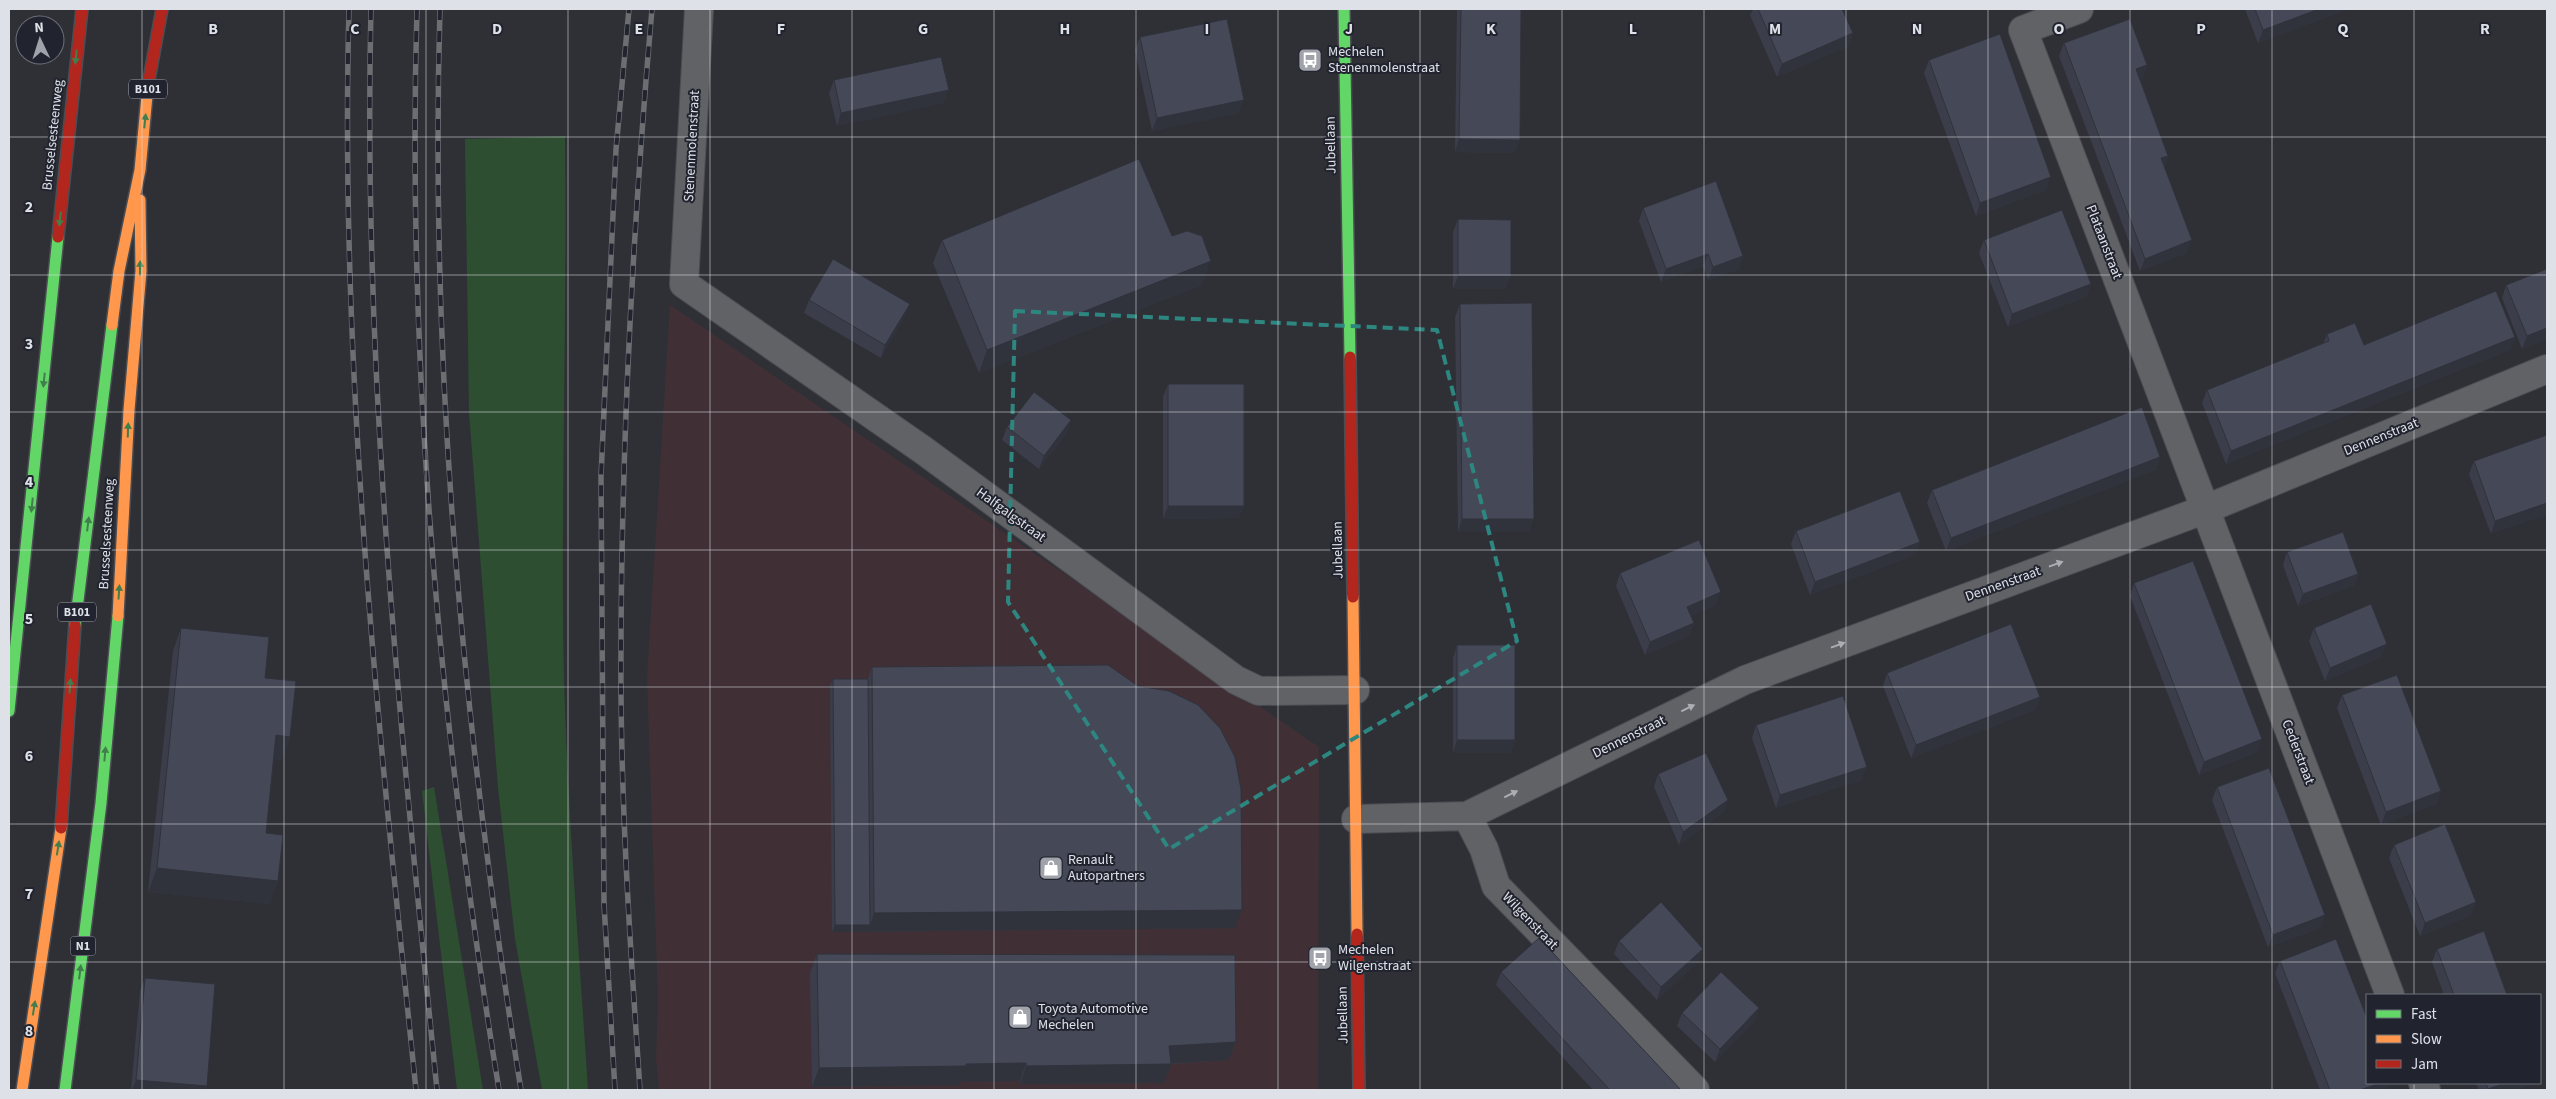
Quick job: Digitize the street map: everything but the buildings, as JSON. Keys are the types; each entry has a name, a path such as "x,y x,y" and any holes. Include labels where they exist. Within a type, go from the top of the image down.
{"main road":[{"name":"Brusselsesteenweg","path":"9,711 82,9"},
{"name":"Brusselsesteenweg","path":"65,1090 101,803 118,613 129,410 140,271 140,170 150,69 162,9"},
{"name":"Jubellaan","path":"1344,9 1355,690 1359,1090"},
{"name":"B101","path":"22,1090 60,834 74,636 119,271 140,170"}],"street":[{"name":"Stenenmolenstraat","path":"684,284 700,9"},
{"name":"Plataanstraat","path":"2078,9 2023,30 2206,509"},
{"name":"Halfgalgstraat","path":"684,284 923,450 1236,680 1259,691 1355,690"},
{"name":"Dennenstraat","path":"1467,816 1745,680 2206,509 2547,369"},
{"name":"Cederstraat","path":"2206,509 2390,994"},
{"path":"1356,819 1467,816"},
{"name":"Wilgenstraat","path":"1467,816 1484,849 1496,886 1695,1090"}],"highlighted area":[{"path":"1015,311 1437,330 1517,641 1169,849 1008,602"}],"shaded area":[{"path":"670,305 1319,747 1318,1090 659,1090 656,1058 658,999 647,678"}],"green space":[{"path":"565,136 564,675 572,853 588,1090 542,1090 515,939 498,788 469,412 465,139"},
{"path":"434,787 483,1090 457,1090 422,791"}],"railway":[{"path":"349,9 347,144 350,280 356,415 376,686 416,1090"},
{"path":"371,9 372,280 378,415 398,685 437,1090"},
{"path":"417,9 415,144 417,280 423,416 432,551 460,822 499,1090"},
{"path":"440,9 438,145 440,280 446,416 455,551 467,687 483,821 521,1090"},
{"path":"615,1090 604,904 601,476 616,149 629,9"},
{"path":"640,1090 630,942 623,793 621,608 625,436 633,265 652,9"}],"traffic: fast":[{"path":"1344,9 1350,357"},
{"path":"9,711 58,237"},
{"path":"75,625 112,325"},
{"path":"65,1090 101,803 118,616"}],"traffic: slow":[{"path":"112,325 119,271 140,170 148,85"},
{"path":"118,616 129,410 141,271 140,200"},
{"path":"1353,597 1357,934"},
{"path":"22,1090 61,828"}],"traffic: jam":[{"path":"58,237 82,9"},
{"path":"148,85 162,9"},
{"path":"1350,357 1353,597"},
{"path":"61,828 75,625"},
{"path":"1357,934 1359,1090"}],"place":[{"name":"Mechelen Stenenmolenstraat","path":"1310,60"},
{"name":"Renault Autopartners","path":"1051,868"},
{"name":"Mechelen Wilgenstraat","path":"1320,958"},
{"name":"Toyota Automotive Mechelen","path":"1020,1017"}]}
